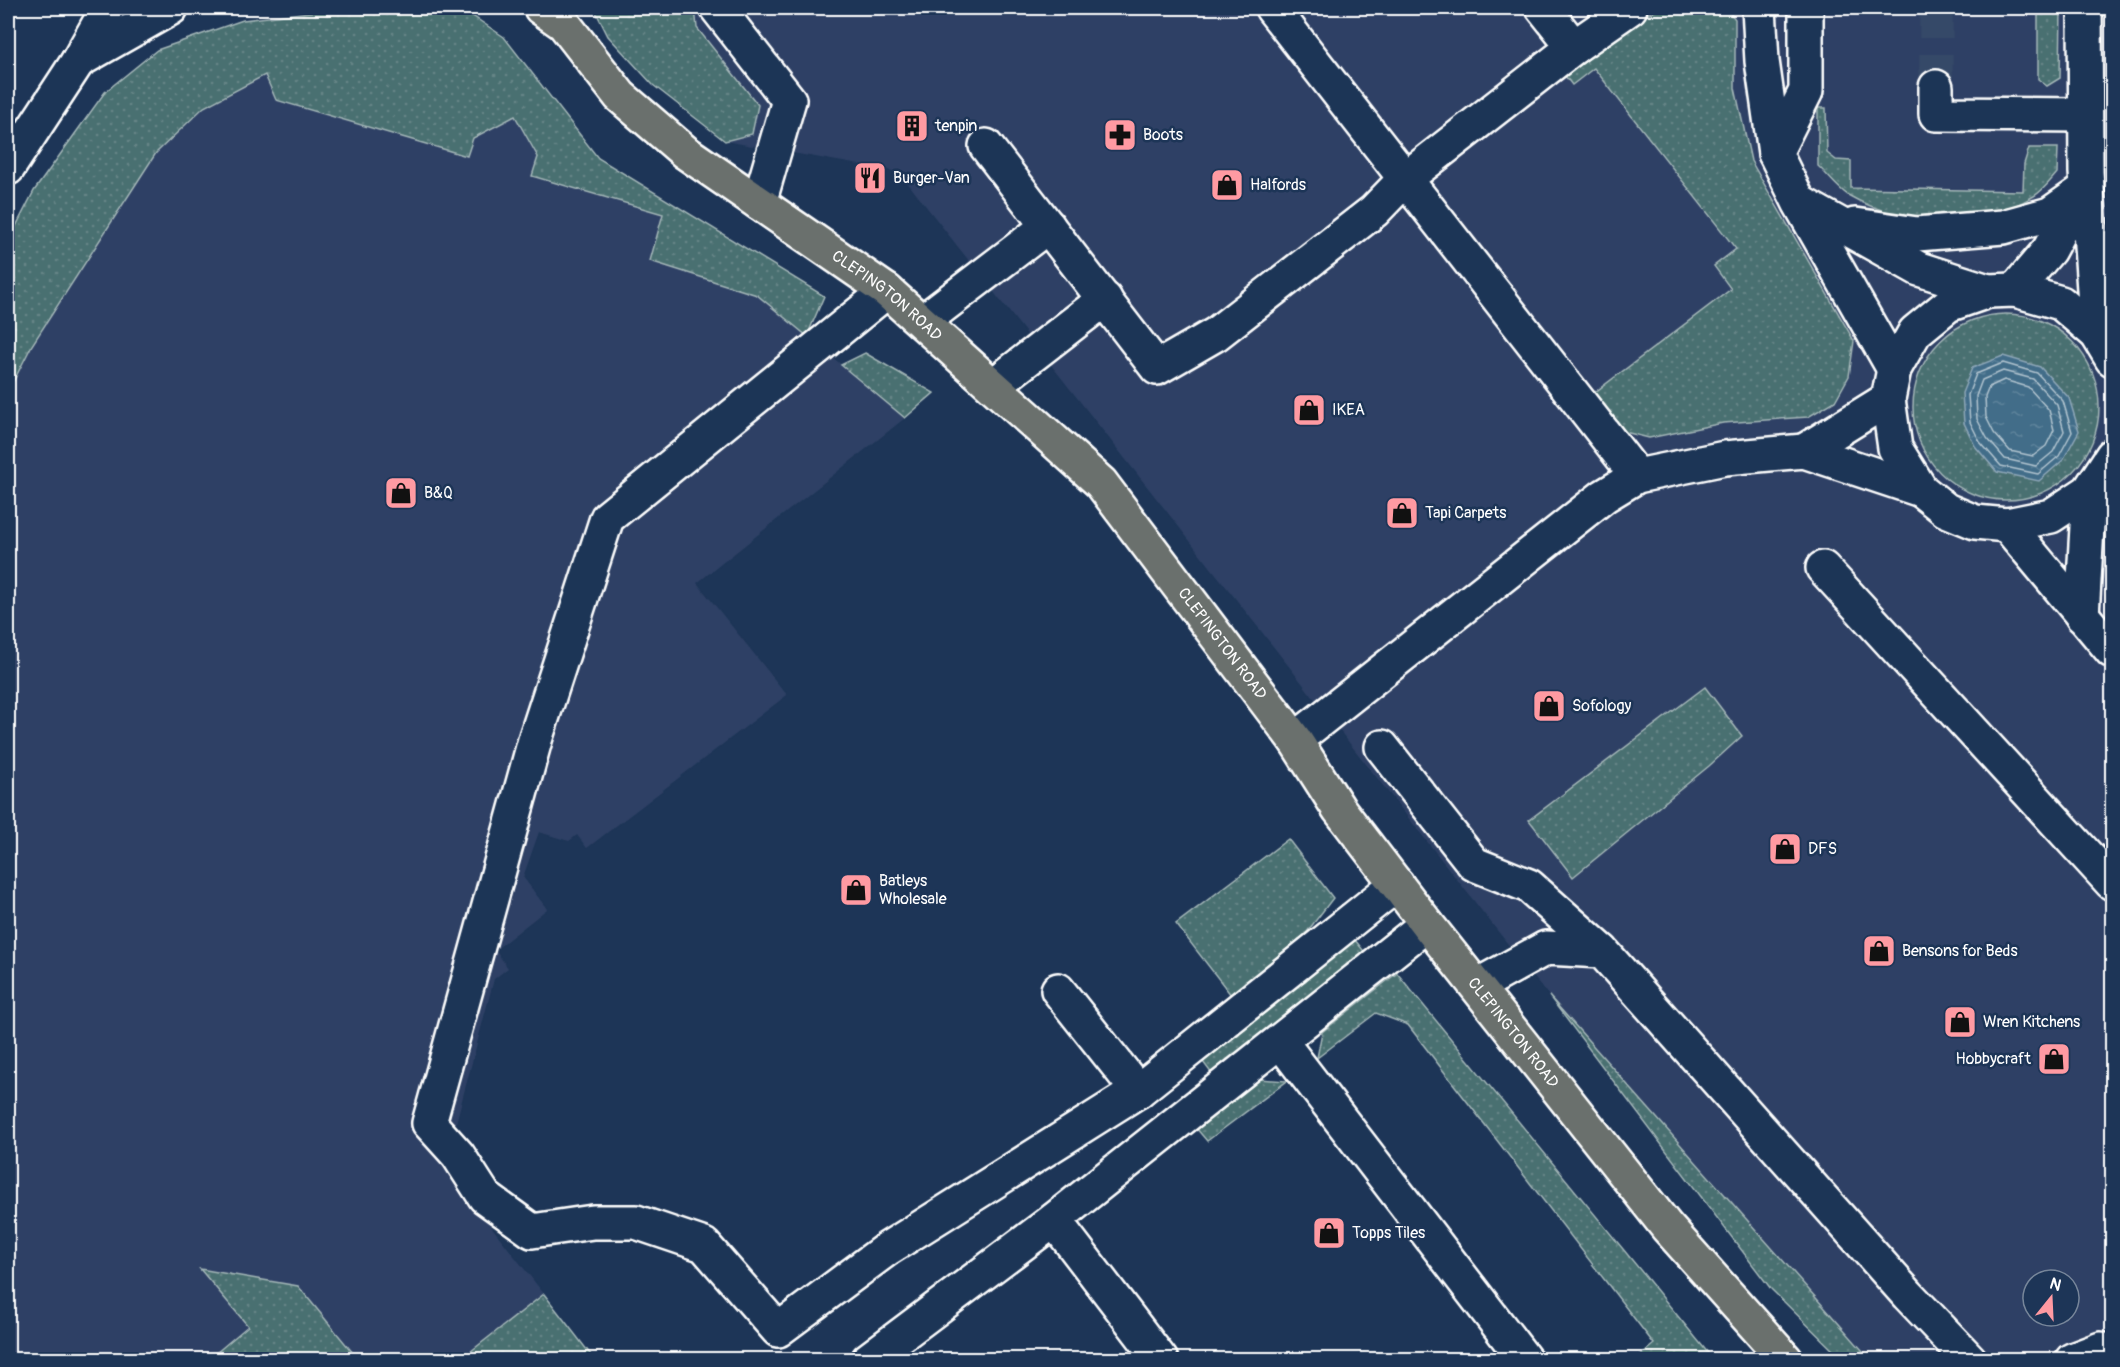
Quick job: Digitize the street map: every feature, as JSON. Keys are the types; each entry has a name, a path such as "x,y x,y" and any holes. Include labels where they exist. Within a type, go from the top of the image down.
{"main road":[{"name":"CLEPINGTON ROAD","path":"556,13 620,96 685,152 887,291 1101,483 1295,740 1339,809 1396,884 1666,1227 1786,1359"}],"street":[{"path":"8,168 78,61 108,8"},
{"path":"78,61 171,8"},
{"path":"717,8 789,100 759,203"},
{"path":"1272,8 1637,476"},
{"path":"1543,8 1574,47"},
{"path":"986,146 1157,368 1216,334 1374,211 1405,179 1574,47 1630,8"},
{"path":"1759,8 1762,61 1775,153 1891,384 1895,448 1922,490 1946,510 1976,522 2007,525 2051,516 2089,491 2112,459"},
{"path":"1775,153 1806,92 1806,8"},
{"path":"2085,8 2083,183 2105,347"},
{"path":"1936,87 1936,114 2085,115"},
{"path":"1832,222 1917,234 2003,227 2050,214 2083,183"},
{"path":"1803,451 1891,384 1915,332 1948,305 2002,290 2049,250 2083,183"},
{"path":"1799,202 1919,269 2061,303 2105,347"},
{"path":"922,322 1048,226"},
{"path":"887,291 607,518 535,740 429,1122 458,1155 485,1197 532,1231 592,1222 636,1222 704,1245 778,1330 887,1249 1137,1091 1396,884"},
{"path":"994,385 1104,299"},
{"path":"1295,740 1604,496 1637,476 1725,458 1803,451 1922,490"},
{"path":"2082,616 2089,491"},
{"path":"2007,525 2112,651"},
{"path":"1823,568 2112,883"},
{"path":"1382,747 1474,864 1529,886 1602,951 1908,1295 1970,1359"},
{"path":"868,1359 1054,1220 1428,924"},
{"path":"1477,986 1546,948 1602,951"},
{"path":"1058,990 1137,1091"},
{"path":"1281,1042 1525,1359"},
{"path":"1054,1220 1161,1359"},
{"path":"2072,1359 2101,1349 2112,1359"}],"shaded area":[{"path":"344,8 458,8 504,37 598,158 824,296 807,336 905,418 697,583 787,695 587,848 577,835 569,841 539,832 523,877 547,909 495,950 508,968 494,979 446,1169 544,1294 461,1359 358,1359 298,1286 200,1270 248,1326 209,1359 8,1360 8,242 34,191 105,92 157,50 243,20"},
{"path":"594,8 2112,8 2112,1359 1842,1359 1771,1289 1549,996 899,172 725,141 653,85 608,36"}],"green space":[{"path":"344,8 462,9 504,37 598,158 824,296 807,336 757,295 650,261 663,214 532,176 538,157 515,116 473,138 467,156 276,100 265,75 204,107 156,153 32,345 8,392 8,242 34,191 105,92 157,50 243,20"},
{"path":"594,8 695,8 697,28 758,105 752,134 725,141 653,85 608,36"},
{"path":"1663,8 1726,8 1735,19 1735,88 1751,161 1854,341 1849,376 1835,401 1808,417 1723,423 1649,438 1625,432 1594,393 1731,289 1714,266 1736,249 1594,68 1572,85 1565,76 1647,14"},
{"path":"2038,8 2061,8 2060,78 2047,86 2038,79"},
{"path":"1818,108 1826,108 1827,153 1836,160 1851,161 1851,188 2023,191 2024,164 2029,148 2058,148 2057,173 2034,196 1990,214 1941,219 1917,218 1893,213 1870,206 1848,195 1818,166"},
{"path":"2006,314 2042,321 2072,341 2092,371 2099,407 2092,443 2072,473 2042,493 2006,500 1970,493 1940,473 1920,443 1913,407 1920,371 1940,341 1970,321"},
{"path":"865,353 934,393 905,418 841,365"},
{"path":"1705,687 1742,736 1709,766 1573,877 1529,820"},
{"path":"1288,839 1333,898 1297,945 1231,995 1176,924"},
{"path":"1355,940 1367,955 1212,1074 1200,1058"},
{"path":"1397,973 1713,1359 1636,1359 1654,1344 1408,1025 1376,1013 1317,1058 1322,1032"},
{"path":"1549,996 1870,1359 1842,1359 1771,1289"},
{"path":"1258,1079 1287,1081 1207,1141 1196,1128"},
{"path":"200,1269 298,1286 358,1359 209,1359 248,1326"},
{"path":"544,1294 594,1359 461,1359"}],"water":[{"path":"2003,356 2040,367 2069,398 2079,431 2063,460 2039,481 1997,472 1975,446 1964,423 1962,393 1972,368"}],"tunnel":[{"path":"1936,8 1936,87"}],"place":[{"name":"tenpin","path":"912,126"},
{"name":"Boots","path":"1120,135"},
{"name":"Burger-Van","path":"870,178"},
{"name":"Halfords","path":"1227,185"},
{"name":"IKEA","path":"1309,410"},
{"name":"B&Q","path":"401,493"},
{"name":"Tapi Carpets","path":"1402,513"},
{"name":"Sofology","path":"1549,706"},
{"name":"DFS","path":"1785,849"},
{"name":"Batleys Wholesale","path":"856,890"},
{"name":"Bensons for Beds","path":"1879,951"},
{"name":"Wren Kitchens","path":"1960,1022"},
{"name":"Hobbycraft","path":"2054,1059"},
{"name":"Topps Tiles","path":"1329,1233"}]}
